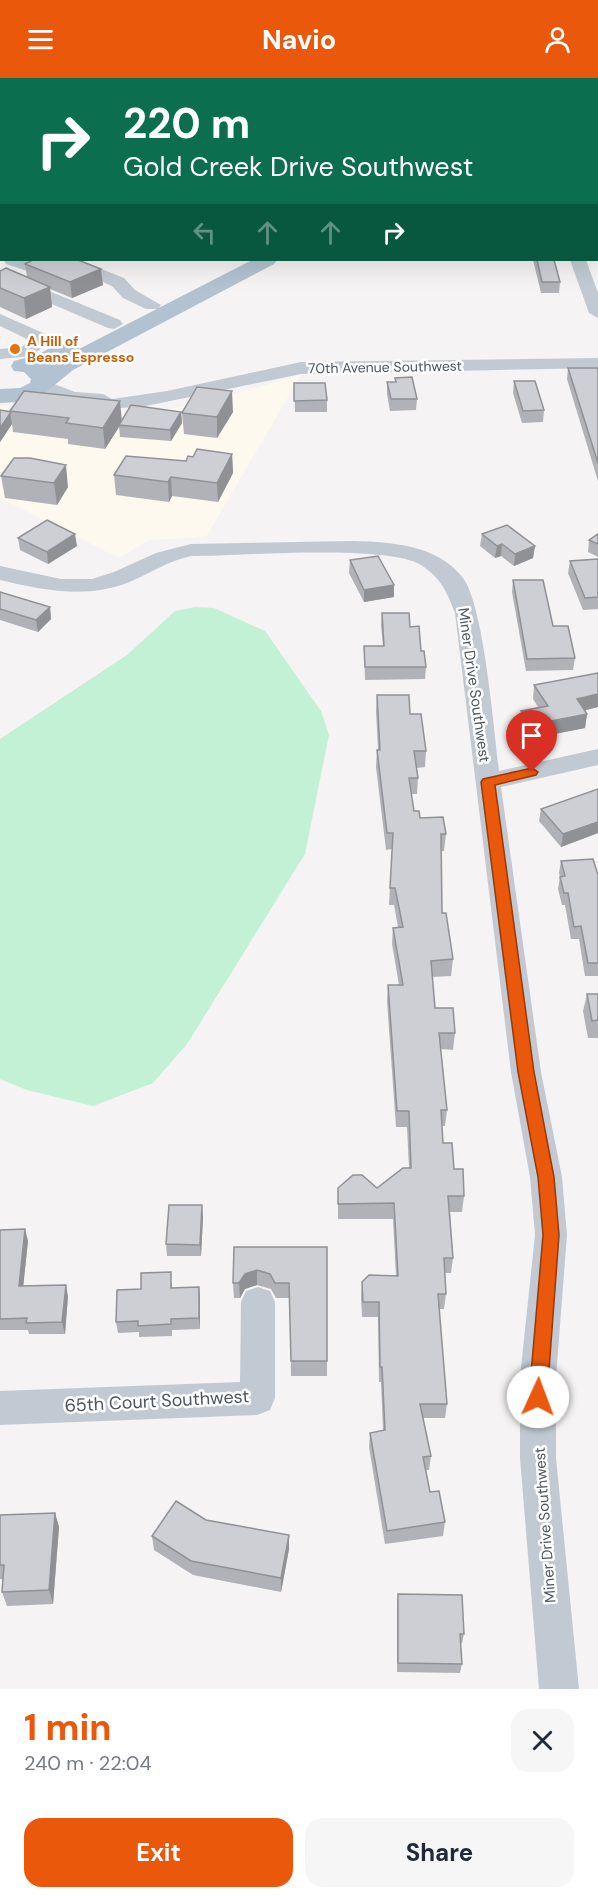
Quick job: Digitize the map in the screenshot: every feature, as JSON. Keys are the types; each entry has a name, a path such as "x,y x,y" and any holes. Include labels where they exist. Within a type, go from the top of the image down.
{"main road":[{"path":"11,366 47,359 237,261"},
{"path":"10,396 42,384 65,365 265,261"},
{"path":"11,366 39,372 42,384"}],"street":[{"path":"14,261 27,266 39,261"},
{"path":"68,261 118,282 128,292 152,305"},
{"path":"578,261 582,276 598,313"},
{"path":"0,276 114,324"},
{"path":"97,305 128,292"},
{"path":"0,344 33,333 79,310"},
{"path":"0,319 44,340 25,352 0,354"},
{"name":"70th Avenue Southwest","path":"10,396 85,406 137,404 176,397 259,374 301,368 598,363"},
{"path":"65,365 66,374 77,387 94,394 121,398"},
{"name":"70th Avenue Southwest","path":"42,384 72,397 102,400 176,397"},
{"name":"Miner Drive Southwest","path":"0,573 53,586 76,588 121,578 165,555 191,550 379,548 428,560 453,581 465,613 526,1072 546,1177 551,1235 538,1377 538,1458 559,1689"},
{"path":"488,782 598,757"},
{"name":"65th Court Southwest","path":"0,1408 257,1398 258,1302"}],"shaded area":[{"path":"301,375 206,537 149,540 119,558 0,498 0,406 113,414 154,412 207,402"}],"green space":[{"path":"195,607 214,608 265,631 321,711 329,735 305,854 187,1044 153,1083 93,1106 27,1090 0,1079 0,739 127,655 175,611"}],"building":[{"path":"31,261 81,261 101,269 70,282 25,264"},
{"path":"537,261 554,261 560,282 542,282"},
{"path":"6,268 50,287 24,298 0,288 0,271"},
{"path":"568,368 598,368 598,463"},
{"path":"412,377 417,399 391,399 387,382 396,382 395,378"},
{"path":"514,381 535,381 544,410 523,411"},
{"path":"294,383 325,383 327,400 294,401"},
{"path":"197,387 232,391 217,417 182,413"},
{"path":"24,391 120,401 103,428 66,423 69,418 10,411"},
{"path":"131,405 181,412 170,430 119,425"},
{"path":"0,410 11,412 0,428"},
{"path":"197,449 232,454 217,483 171,477 168,482 114,475 126,456 186,461 188,456 193,457"},
{"path":"14,458 30,458 66,465 54,483 1,476"},
{"path":"47,520 75,534 47,552 18,538"},
{"path":"507,525 535,546 515,554 502,544 497,546 482,534"},
{"path":"598,534 598,544 589,540"},
{"path":"378,556 394,585 364,590 350,560"},
{"path":"598,559 598,597 585,598 570,561"},
{"path":"513,580 543,580 553,626 568,626 575,658 527,659"},
{"path":"0,592 50,607 36,620 0,609"},
{"path":"382,613 409,613 410,627 419,626 421,651 424,651 426,667 365,667 364,646 384,646"},
{"path":"598,673 598,694 577,699 587,714 531,725 521,711 548,706 534,685"},
{"path":"377,695 409,695 410,714 421,714 426,751 414,751 418,778 409,778 414,811 419,811 420,818 443,817 446,834 441,834 442,913 446,913 453,959 431,961 435,1008 453,1008 455,1033 439,1033 447,1110 441,1110 443,1143 452,1143 454,1169 463,1169 464,1196 448,1196 453,1258 444,1258 446,1294 438,1294 447,1404 420,1404 431,1456 423,1457 430,1492 439,1491 445,1522 387,1531 370,1433 385,1430 382,1367 380,1367 379,1302 363,1302 362,1282 369,1275 398,1276 394,1203 338,1204 338,1188 353,1175 362,1175 377,1188 403,1168 411,1168 409,1111 397,1111 388,985 403,985 393,928 403,927 395,888 390,888 393,833 387,833 377,750 380,750"},
{"path":"598,789 598,822 563,834 541,809"},
{"path":"593,859 598,875 598,963 588,963 581,926 574,927 568,893 564,893 560,877 565,876 561,861"},
{"path":"587,994 598,994 598,1020 592,1021"},
{"path":"169,1205 202,1205 200,1245 166,1244"},
{"path":"25,1229 19,1286 66,1285 62,1322 26,1323 27,1318 0,1319 0,1230"},
{"path":"234,1247 327,1247 327,1361 291,1361 289,1283 275,1283 270,1274 257,1270 245,1274 239,1283 233,1283"},
{"path":"171,1272 171,1288 199,1287 199,1318 171,1319 171,1324 138,1326 138,1321 116,1322 117,1290 141,1289 141,1273"},
{"path":"176,1501 206,1520 289,1535 281,1578 191,1561 152,1536"},
{"path":"55,1513 49,1590 2,1592 4,1565 0,1565 0,1515"},
{"path":"398,1594 462,1595 464,1634 460,1634 462,1664 398,1663"}],"place":[{"name":"A Hill of Beans Espresso","path":"15,349"}],"route":[{"path":"532,772 488,782 526,1072 546,1177 551,1235 538,1397"}]}
